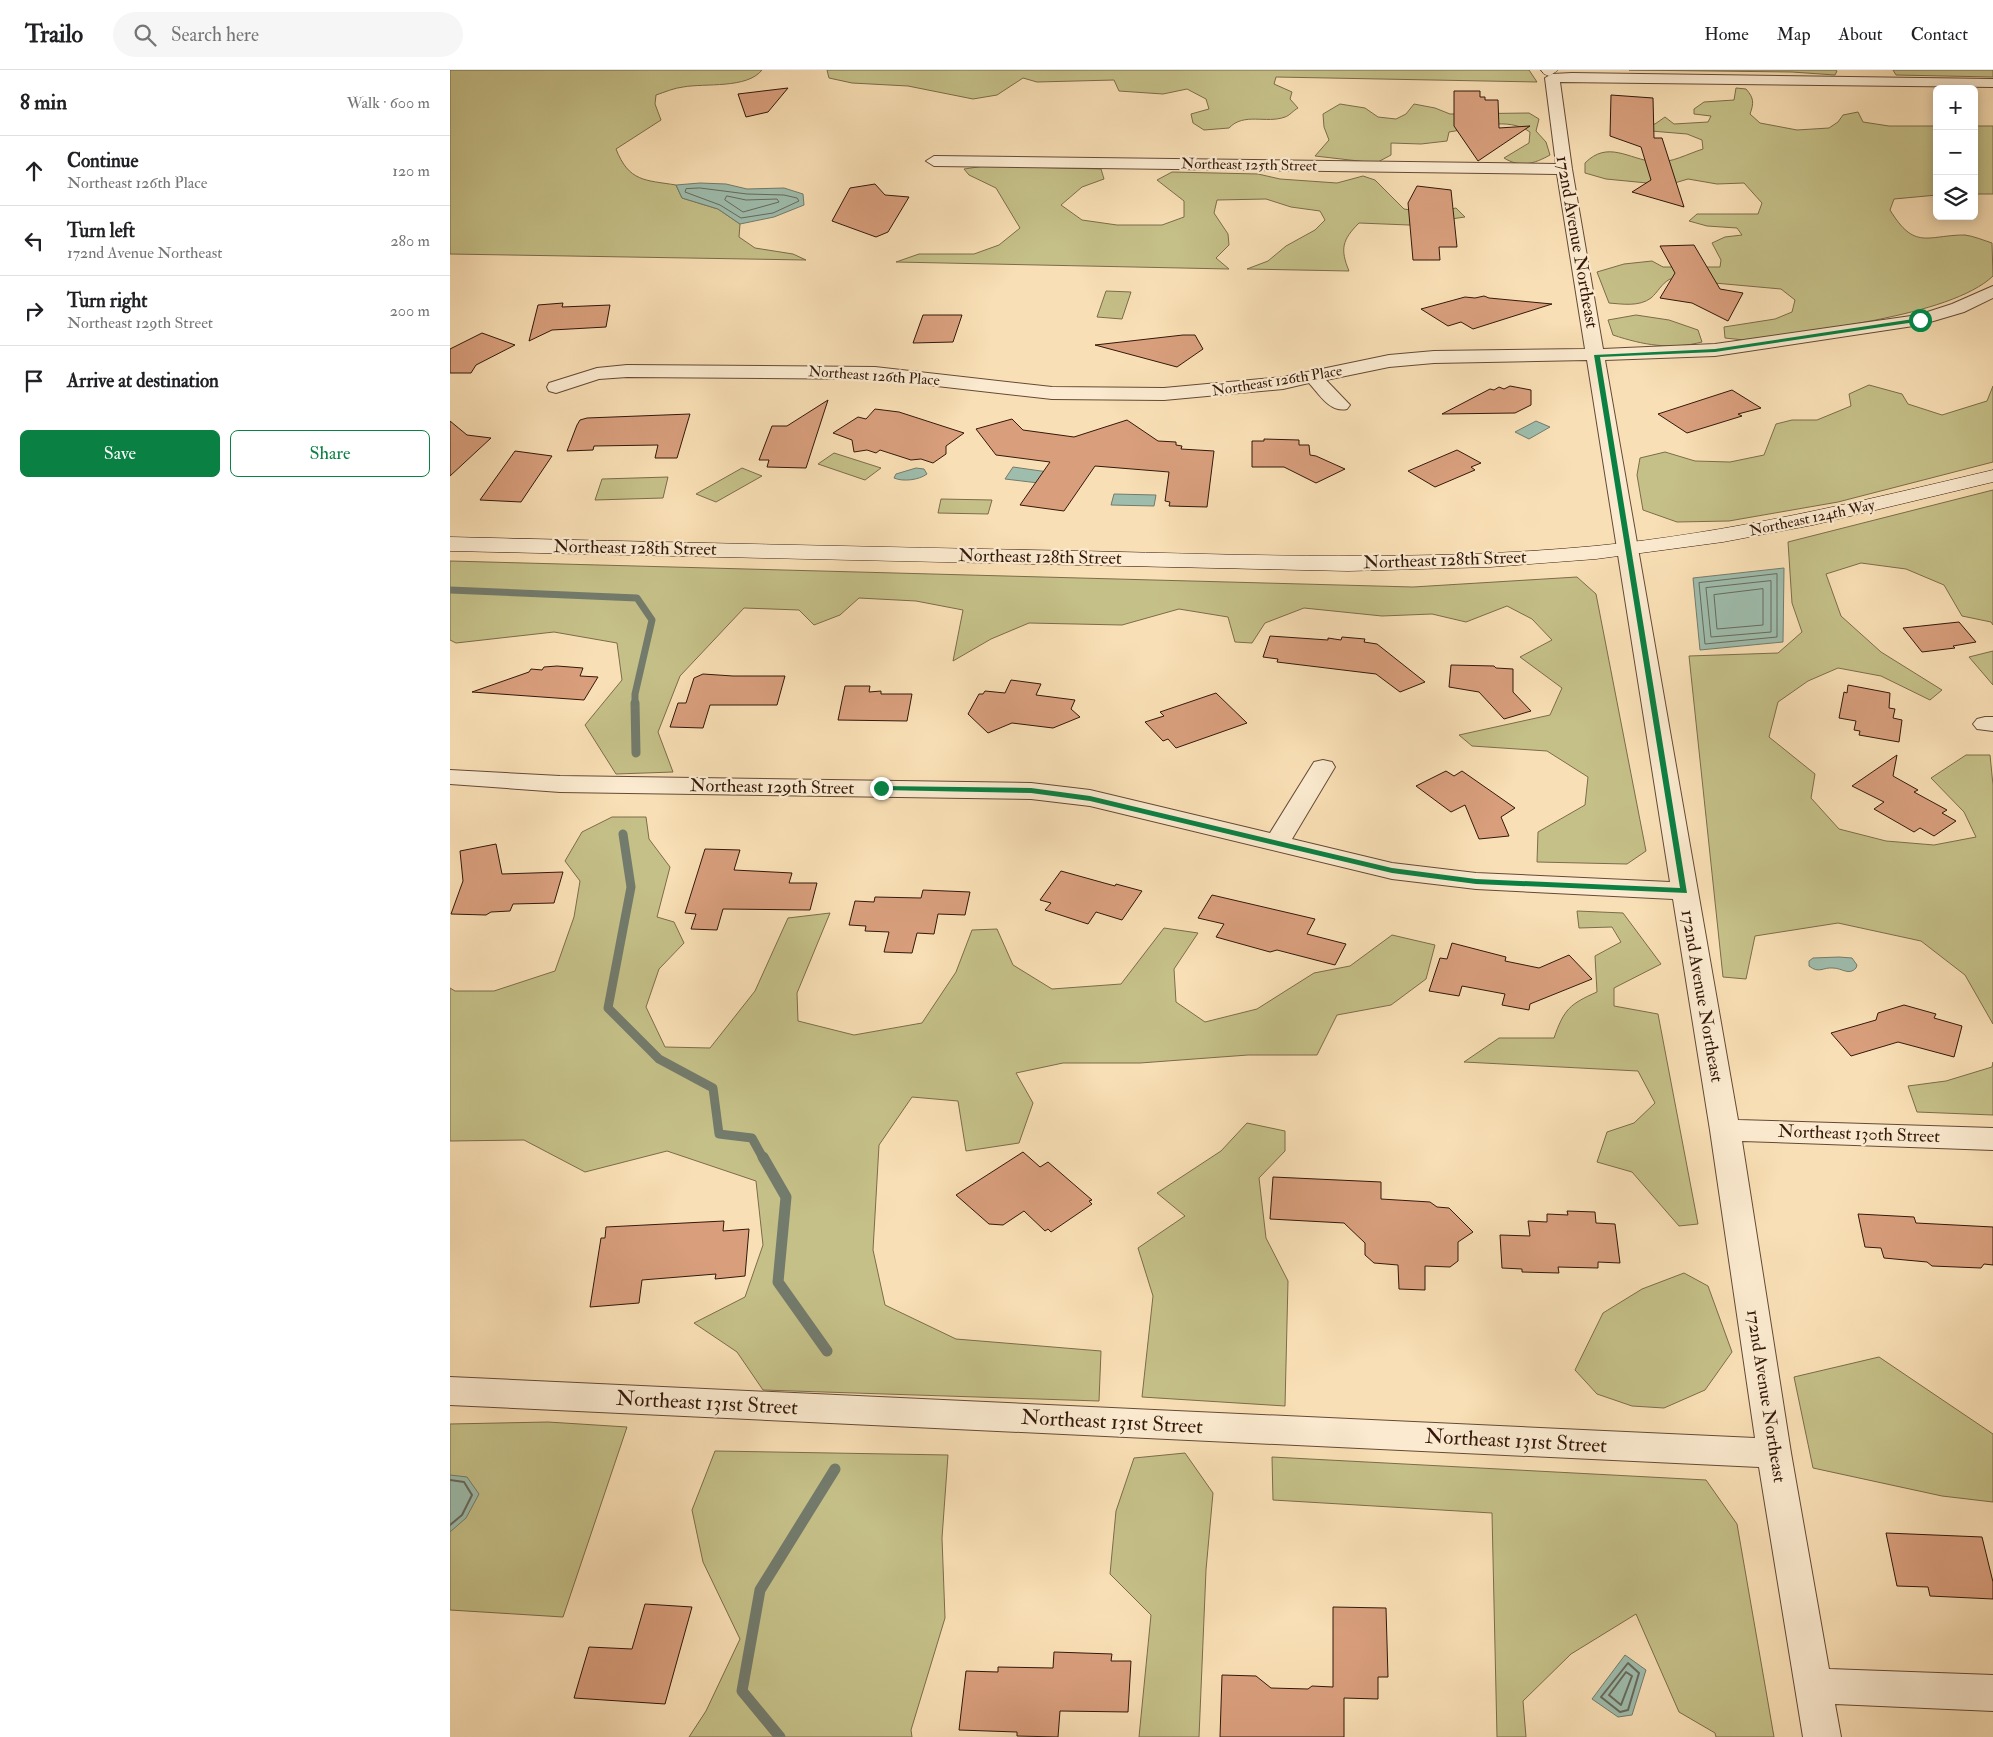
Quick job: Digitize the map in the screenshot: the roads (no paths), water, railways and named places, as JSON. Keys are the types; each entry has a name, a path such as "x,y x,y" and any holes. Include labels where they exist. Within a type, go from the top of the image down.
{"street":[{"path":"1550,73 1572,77 1993,83"},
{"name":"172nd Avenue Northeast","path":"1550,73 1564,168 1630,549 1684,891 1725,1130 1774,1453 1822,1737"},
{"name":"Northeast 125th Street","path":"934,161 1564,168"},
{"name":"Northeast 126th Place","path":"556,387 598,374 627,371 806,371 921,378 1052,393 1164,394 1217,391 1313,377 1389,361 1434,357 1596,355 1715,350 1871,329 1939,314 1958,308 1993,291"},
{"path":"1313,377 1340,405"},
{"name":"Northeast 124th Way","path":"1630,549 1802,522 1993,476"},
{"name":"Northeast 128th Street","path":"450,544 1348,564 1485,560 1630,549"},
{"path":"1277,843 1323,767"},
{"name":"Northeast 129th Street","path":"450,777 560,784 1031,790 1090,798 1392,870 1476,881 1684,891"},
{"name":"Northeast 130th Street","path":"1725,1130 1993,1139"},
{"name":"Northeast 131st Street","path":"450,1392 1774,1453"},
{"path":"1814,1686 1993,1693"}],"water":[{"path":"700,183 726,184 747,189 784,188 803,194 804,205 774,217 740,224 718,209 682,198 676,185"},
{"path":"1536,421 1550,427 1529,439 1515,432"},
{"path":"1013,467 1055,473 1047,484 1005,479"},
{"path":"916,468 924,469 927,474 911,480 894,478 896,474"},
{"path":"1114,494 1156,495 1154,506 1111,505"},
{"path":"1784,568 1783,642 1700,650 1693,578"},
{"path":"1813,958 1852,958 1857,965 1856,968 1848,972 1836,968 1816,970 1809,966 1809,961"},
{"path":"450,1475 467,1477 479,1494 466,1518 450,1532"},
{"path":"1625,1655 1646,1670 1632,1715 1618,1717 1592,1699"}],"waterway":[{"path":"450,590 637,598 652,620 635,694 635,703"},
{"path":"635,703 636,753"},
{"path":"623,834 631,887 608,1008 659,1059 713,1088 719,1134 752,1138 763,1158"},
{"path":"763,1157 786,1197 778,1282 827,1351"},
{"path":"780,1737 742,1691 760,1590 835,1469"}]}
